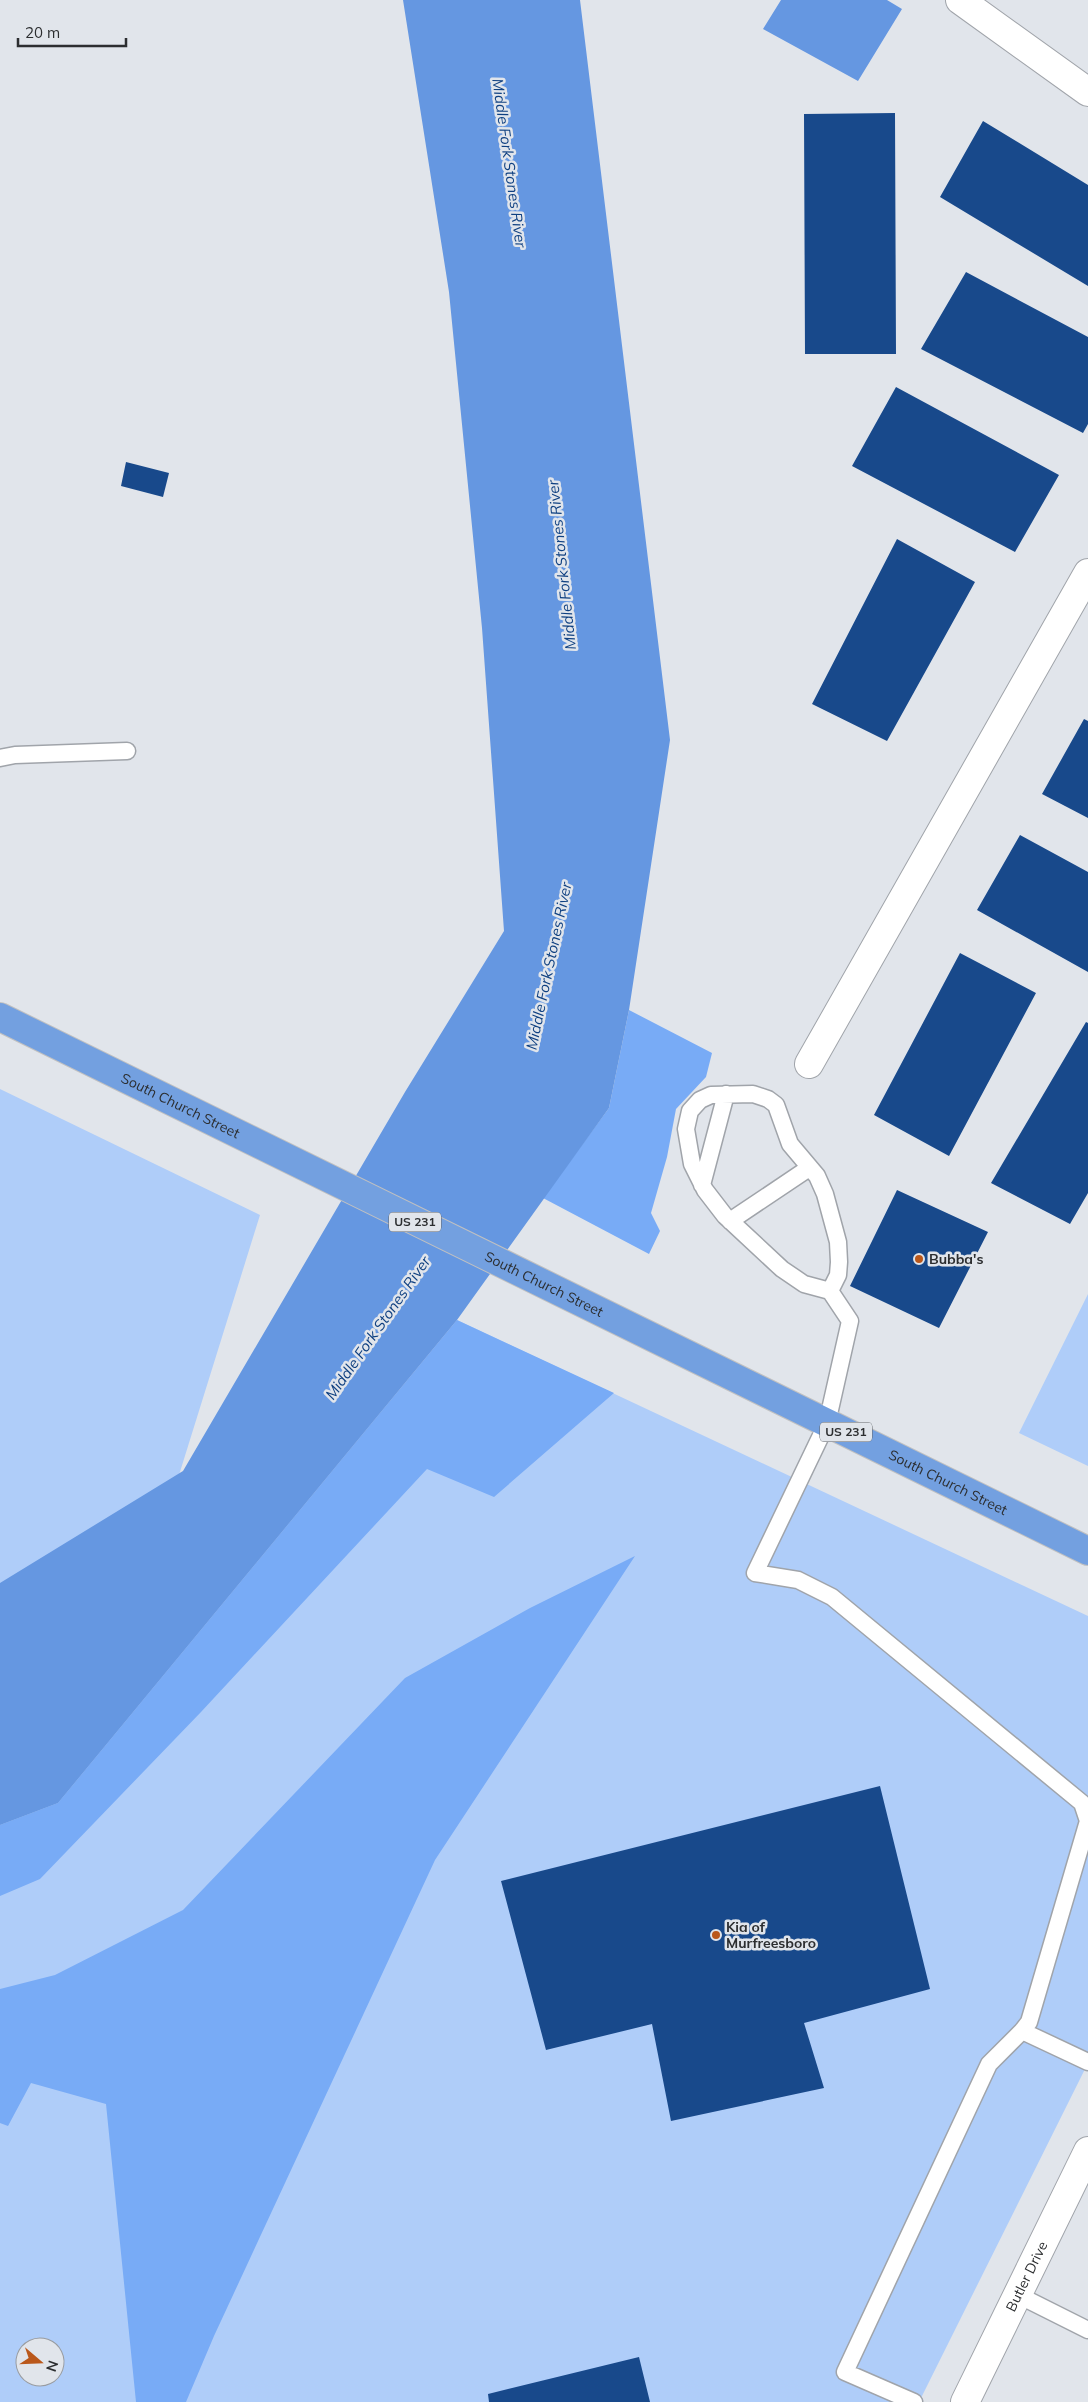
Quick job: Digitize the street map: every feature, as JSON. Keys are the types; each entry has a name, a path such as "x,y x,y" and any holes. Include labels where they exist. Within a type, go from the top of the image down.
{"highway":[{"name":"South Church Street","path":"0,1017 226,1130 1088,1551"}],"street":[{"path":"960,0 1088,92"},
{"path":"809,1064 1088,572"},
{"name":"Butler Drive","path":"965,2402 1088,2151"}],"lane":[{"path":"0,758 15,755 126,750"},
{"path":"702,1186 726,1094"},
{"path":"830,1291 838,1275 838,1242 825,1194 817,1176 790,1144 776,1105 768,1099 753,1094 711,1095 700,1100 688,1117 686,1129 690,1157 702,1186 730,1221 782,1269 804,1284 830,1291 850,1321 827,1423 754,1573 798,1580 832,1597 1082,1803 1088,1821 1029,2022 989,2064 845,2372 914,2402"},
{"path":"730,1221 809,1168"},
{"path":"1022,2031 1088,2062"},
{"path":"1018,2295 1088,2330"}],"shaded area":[{"path":"629,1010 712,1053 706,1077 676,1109 667,1157 651,1213 660,1231 649,1254 543,1198 609,1108"},
{"path":"0,1089 260,1215 89,1764 457,1320 1088,1616 1088,2063 919,2402 0,2402"},
{"path":"1088,1294 1088,1466 1019,1433"},
{"path":"457,1320 614,1393 494,1497 427,1469 201,1712 40,1879 0,1896 0,1825 58,1803"},
{"path":"635,1556 435,1860 214,2336 186,2402 136,2402 106,2104 31,2083 8,2126 0,2123 0,1989 55,1975 183,1910 405,1678 530,1608"}],"water":[{"name":"Middle Fork Stones River","path":"403,0 580,0 670,740 629,1010 609,1108 457,1320 58,1803 0,1825 0,1583 183,1471 405,1092 504,931 482,628 449,292"},
{"path":"781,0 887,0 902,9 858,81 763,29"}],"building":[{"path":"895,113 896,354 805,354 804,114"},
{"path":"983,121 1088,185 1088,286 940,197"},
{"path":"966,272 1088,337 1088,424 1083,433 921,349"},
{"path":"896,387 1059,475 1015,552 852,466"},
{"path":"126,462 169,473 163,497 121,486"},
{"path":"897,539 975,582 887,741 812,704"},
{"path":"1084,719 1088,721 1088,818 1042,794"},
{"path":"1020,835 1088,872 1088,972 977,910"},
{"path":"960,953 1036,993 949,1156 874,1115"},
{"path":"1086,1022 1088,1023 1088,1193 1070,1224 991,1183"},
{"name":"Bubba's","path":"897,1190 988,1232 939,1328 850,1286"},
{"name":"Kia of Murfreesboro","path":"880,1786 930,1989 804,2023 824,2088 671,2121 652,2024 546,2050 501,1881"},
{"path":"639,2357 650,2402 489,2402 488,2394"}],"place":[{"name":"Bubba's","path":"919,1259"},
{"name":"Kia of Murfreesboro","path":"716,1935"}]}
